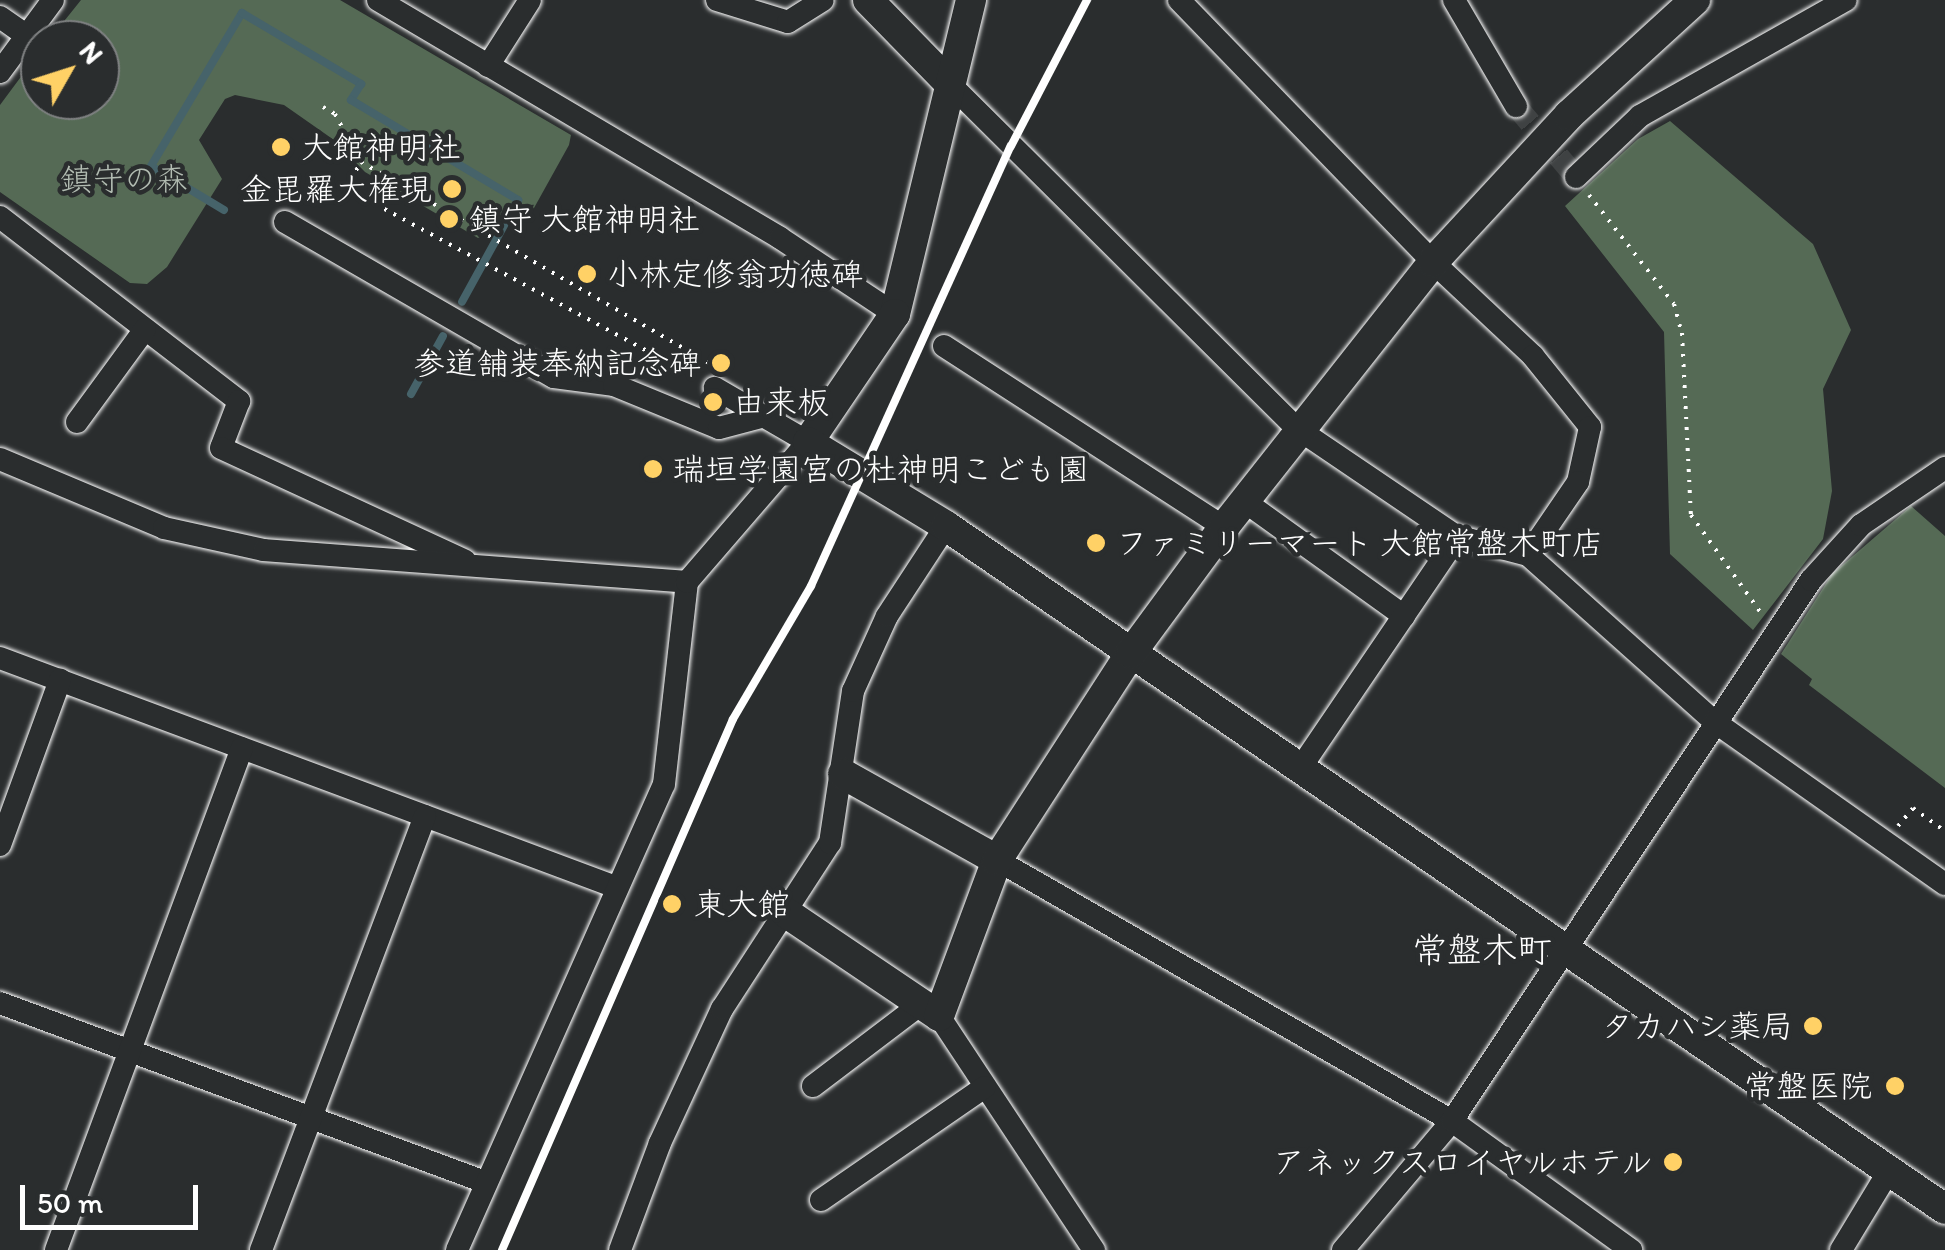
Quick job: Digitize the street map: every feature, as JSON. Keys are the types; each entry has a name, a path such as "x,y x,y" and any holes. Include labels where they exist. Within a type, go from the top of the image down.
{"street":[{"path":"36,20 53,0"},
{"path":"378,0 780,238 895,314"},
{"path":"488,66 530,0"},
{"path":"717,0 788,22 823,0"},
{"path":"868,0 1298,429 1458,536 1528,554 1715,722 1945,884"},
{"path":"456,1250 484,1182 532,1089 614,886 664,784 686,582 808,442 895,314 971,0"},
{"path":"1454,0 1516,106"},
{"path":"813,1086 930,1010 997,860 1131,652 1298,429 1433,262 1569,115 1695,0"},
{"path":"1576,178 1640,116 1817,8 1846,0"},
{"path":"1185,2 1433,262 1533,356 1590,427 1578,482 1528,554"},
{"path":"0,72 20,40"},
{"path":"0,217 240,401 221,448 474,566"},
{"path":"286,222 554,377 614,385 719,428 761,417"},
{"path":"77,422 146,328"},
{"path":"944,346 1224,527"},
{"path":"716,388 946,526 1560,952 1887,1174 1945,1209"},
{"path":"0,459 98,504 181,532 264,550 686,582"},
{"path":"1343,1250 1452,1121 1776,630 1861,525 1945,468"},
{"path":"1244,501 1404,616"},
{"path":"620,1250 660,1143 722,1010 830,842 853,691 887,616 946,526"},
{"path":"1299,770 1458,536"},
{"path":"0,658 614,886"},
{"path":"0,844 60,680"},
{"path":"56,1250 242,748"},
{"path":"843,774 1452,1121 1631,1250"},
{"path":"261,1250 426,816"},
{"path":"786,912 930,1010 1094,1250"},
{"path":"0,1003 484,1182"},
{"path":"820,1200 986,1087"},
{"path":"1841,1250 1887,1174"}],"path":[{"path":"323,106 335,114 360,162 510,242 726,372 716,388 329,179"},
{"path":"345,188 360,162"},
{"path":"1576,178 1674,304 1682,333 1691,516 1727,574 1776,630"},
{"path":"1886,842 1913,808 1945,831"}],"green space":[{"name":"鎮守の森","path":"81,0 340,0 571,135 569,145 534,208 478,238 365,172 334,140 284,105 235,95 225,99 199,140 222,179 167,267 147,284 130,283 0,192 0,105 20,78 20,120 120,120 120,20 65,20"},
{"path":"1670,121 1813,244 1851,330 1823,389 1832,491 1823,539 1753,630 1670,554 1664,332 1565,206 1638,139"},
{"path":"1911,506 1945,536 1945,788 1809,685 1812,679 1781,654 1832,574"}],"waterway":[{"path":"224,210 151,166 242,13 361,84 351,100 518,200 462,302"},
{"path":"411,394 443,336"}],"tunnel":[{"path":"1516,106 1576,177"}],"railway":[{"path":"502,1250 733,719 811,586 1011,146 1087,0"}],"place":[{"name":"大館神明社","path":"281,147"},
{"name":"金毘羅大権現","path":"452,189"},
{"name":"鎮守 大館神明社","path":"449,219"},
{"name":"小林定修翁功徳碑","path":"587,274"},
{"name":"参道舗装奉納記念碑","path":"721,363"},
{"name":"由来板","path":"713,402"},
{"name":"瑞垣学園宮の杜神明こども園","path":"653,469"},
{"name":"ファミリーマート 大館常盤木町店","path":"1096,543"},
{"name":"東大館","path":"672,904"},
{"name":"タカハシ薬局","path":"1813,1026"},
{"name":"常盤医院","path":"1895,1086"},
{"name":"アネックスロイヤルホテル","path":"1673,1162"}],"district":[{"name":"常盤木町","path":"1482,950"}]}
